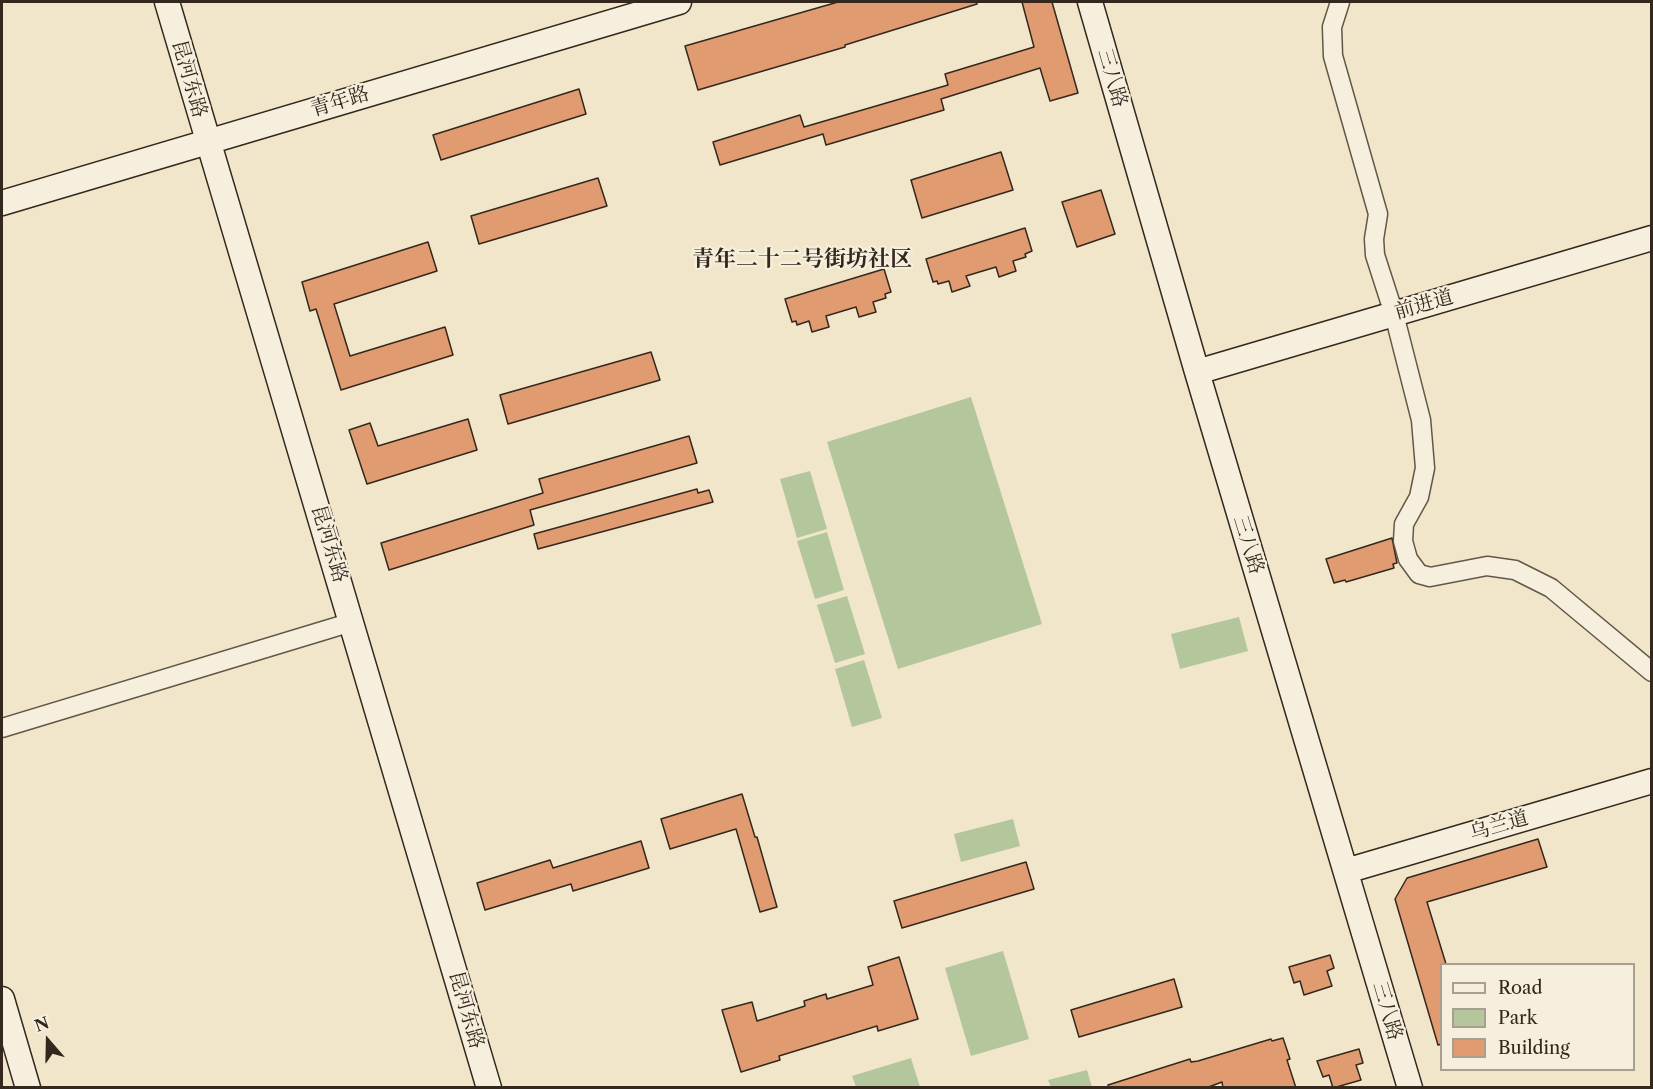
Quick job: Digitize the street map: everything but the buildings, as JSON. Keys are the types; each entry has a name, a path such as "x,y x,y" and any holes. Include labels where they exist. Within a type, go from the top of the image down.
{"street":[{"name":"昆河东路","path":"167,2 489,1088"},
{"name":"青年路","path":"2,203 679,2"},
{"name":"三八路","path":"1090,2 1197,372 1410,1088"},
{"path":"1340,2 1332,27 1333,56 1378,214 1374,239 1375,255 1394,314 1421,420 1425,468 1419,497 1404,524 1403,541 1408,559 1419,574 1430,577 1487,566 1515,570 1551,588 1652,672"},
{"name":"前进道","path":"1197,372 1652,238"},
{"path":"2,728 352,622"},
{"name":"乌兰道","path":"1346,871 1652,781"},
{"path":"2,999 28,1088"}],"green space":[{"path":"971,397 1042,624 898,669 827,442"},
{"path":"810,471 827,529 797,538 780,479"},
{"path":"827,532 844,590 815,599 797,541"},
{"path":"847,596 865,654 835,663 817,605"},
{"path":"1239,617 1248,651 1180,669 1171,634"},
{"path":"864,660 882,718 852,727 835,669"},
{"path":"1013,819 1020,846 961,862 954,834"},
{"path":"1003,951 1029,1039 971,1056 945,968"},
{"path":"911,1058 920,1087 856,1087 852,1076"},
{"path":"1087,1070 1092,1087 1051,1087 1048,1080"}],"district":[{"name":"青年二十二号街坊社区","path":"802,260"}]}
